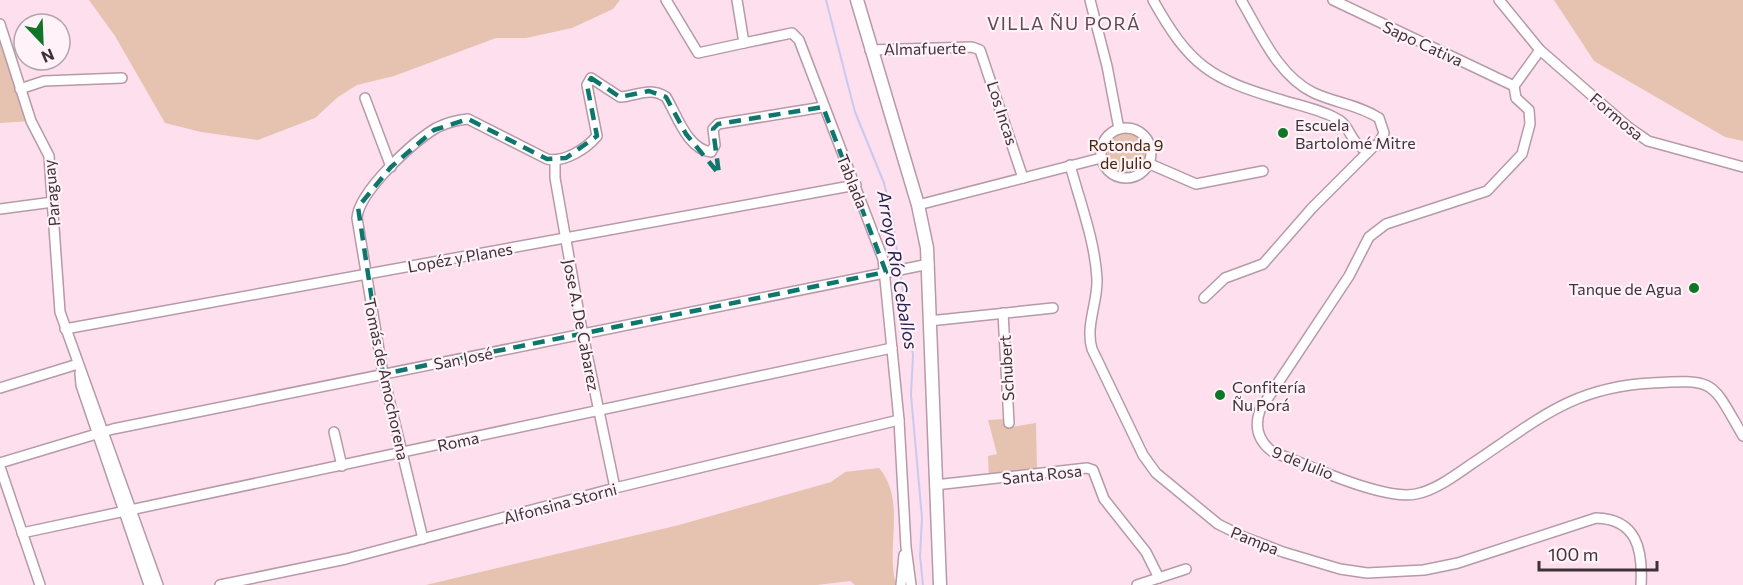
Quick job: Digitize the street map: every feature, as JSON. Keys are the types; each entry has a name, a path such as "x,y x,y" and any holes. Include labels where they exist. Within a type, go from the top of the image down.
{"main road":[{"path":"857,0 870,50 918,205 929,264 929,321 940,585"}],"street":[{"path":"666,0 698,52 744,43 737,0"},
{"path":"1090,0 1107,66 1119,129"},
{"path":"1153,0 1174,37 1207,71 1248,90 1339,119 1356,144 1362,148 1373,147"},
{"path":"1204,298 1225,278 1263,264 1312,208 1382,140 1384,133 1379,118 1360,108 1314,93 1285,71 1241,0"},
{"name":"Sapo Cativa","path":"1333,0 1514,86"},
{"path":"1499,0 1540,50 1514,86"},
{"name":"Paraguay","path":"0,24 31,122 49,156 57,302 79,366 81,386 158,585"},
{"name":"Tablada","path":"744,43 796,34 888,272 906,547 911,585"},
{"name":"Almafuerte","path":"870,50 972,47 980,50"},
{"name":"Los Incas","path":"980,50 985,57 1023,178"},
{"name":"Formosa","path":"1540,50 1628,127 1648,141 1743,167"},
{"path":"21,89 44,81 122,78"},
{"path":"365,98 391,167 434,129 468,119 555,161 566,158 597,136 587,85 591,78 620,97 649,91 660,92 666,97 693,142 699,148 711,152 715,145 713,129 718,124 824,107"},
{"name":"9 de Julio","path":"1514,86 1516,98 1529,110 1530,124 1522,154 1487,190 1386,224 1369,237 1349,276 1260,410 1256,421 1263,444 1273,452 1384,492 1416,494 1462,471 1556,408 1587,393 1631,384 1693,381 1705,382 1714,391 1743,436"},
{"path":"1119,129 1136,129 1143,133 1152,147 1150,164 1140,175 1124,179 1110,173 1101,158 1106,138 1119,129"},
{"path":"918,205 1101,158"},
{"name":"Jose A. De Cabarez","path":"555,161 555,178 565,238 615,488"},
{"path":"1150,164 1196,184 1263,171"},
{"name":"Pampa","path":"1070,165 1096,264 1097,282 1090,334 1092,349 1148,465 1218,524 1283,552 1340,569 1367,573 1424,570 1458,563 1557,529 1596,518 1611,518 1620,522 1632,534 1639,548 1641,585"},
{"name":"Tomás de Amochorena","path":"391,167 358,207 357,218 383,374 423,539"},
{"name":"Lopéz y Planes","path":"65,329 856,185"},
{"path":"0,209 53,202"},
{"name":"San José","path":"0,465 101,433 929,264"},
{"path":"929,321 1053,308"},
{"name":"Schubert","path":"1003,313 1009,423"},
{"name":"Roma","path":"22,533 403,454 892,348"},
{"path":"0,388 79,366"},
{"name":"Alfonsina Storni","path":"220,585 346,559 615,488 899,420"},
{"path":"334,432 342,466"},
{"path":"0,465 40,585"},
{"name":"Santa Rosa","path":"935,485 1087,468 1093,470 1107,504 1143,547 1154,563 1159,578"},
{"name":"Paraguay","path":"128,510 149,585"},
{"name":"Tablada","path":"901,585 906,547"},
{"path":"1137,585 1186,569"}],"highlighted area":[{"path":"591,78 620,97 649,91 666,97 686,134 719,174 713,129 718,124 823,107 886,272 383,374 358,207 391,167 434,130 468,119 547,159 566,158 597,136 587,85"}],"green space":[{"path":"89,0 620,0 613,9 572,28 526,38 496,38 394,76 357,85 338,97 315,118 258,140 201,132 165,123 115,36"},
{"path":"1554,0 1743,0 1743,141 1725,137 1594,61"},
{"path":"0,22 12,60 12,72 16,72 31,121 0,123"},
{"name":"Rotonda 9 de Julio","path":"1121,128 1131,128 1144,135 1151,148 1151,158 1144,171 1131,178 1121,178 1112,174 1105,167 1101,158 1101,148 1105,139 1112,132"},
{"path":"1004,419 1005,428 1036,423 1037,471 989,478 988,456 997,454 988,420"},
{"path":"879,468 892,495 893,570 896,585 855,585 850,581 817,585 426,585 679,525 831,482 845,472"}],"waterway":[{"name":"Arroyo Río Ceballos","path":"826,0 855,112 884,183 892,215 899,266"},
{"name":"Arroyo Río Ceballos","path":"900,272 913,355 911,395 922,518 920,556 923,585"}],"place":[{"name":"Escuela Bartolomé Mitre","path":"1283,133"},
{"name":"Tanque de Agua","path":"1694,288"},
{"name":"Confitería Ñu Porá","path":"1220,395"}],"district":[{"name":"VILLA ÑU PORÁ","path":"1064,23"}]}
